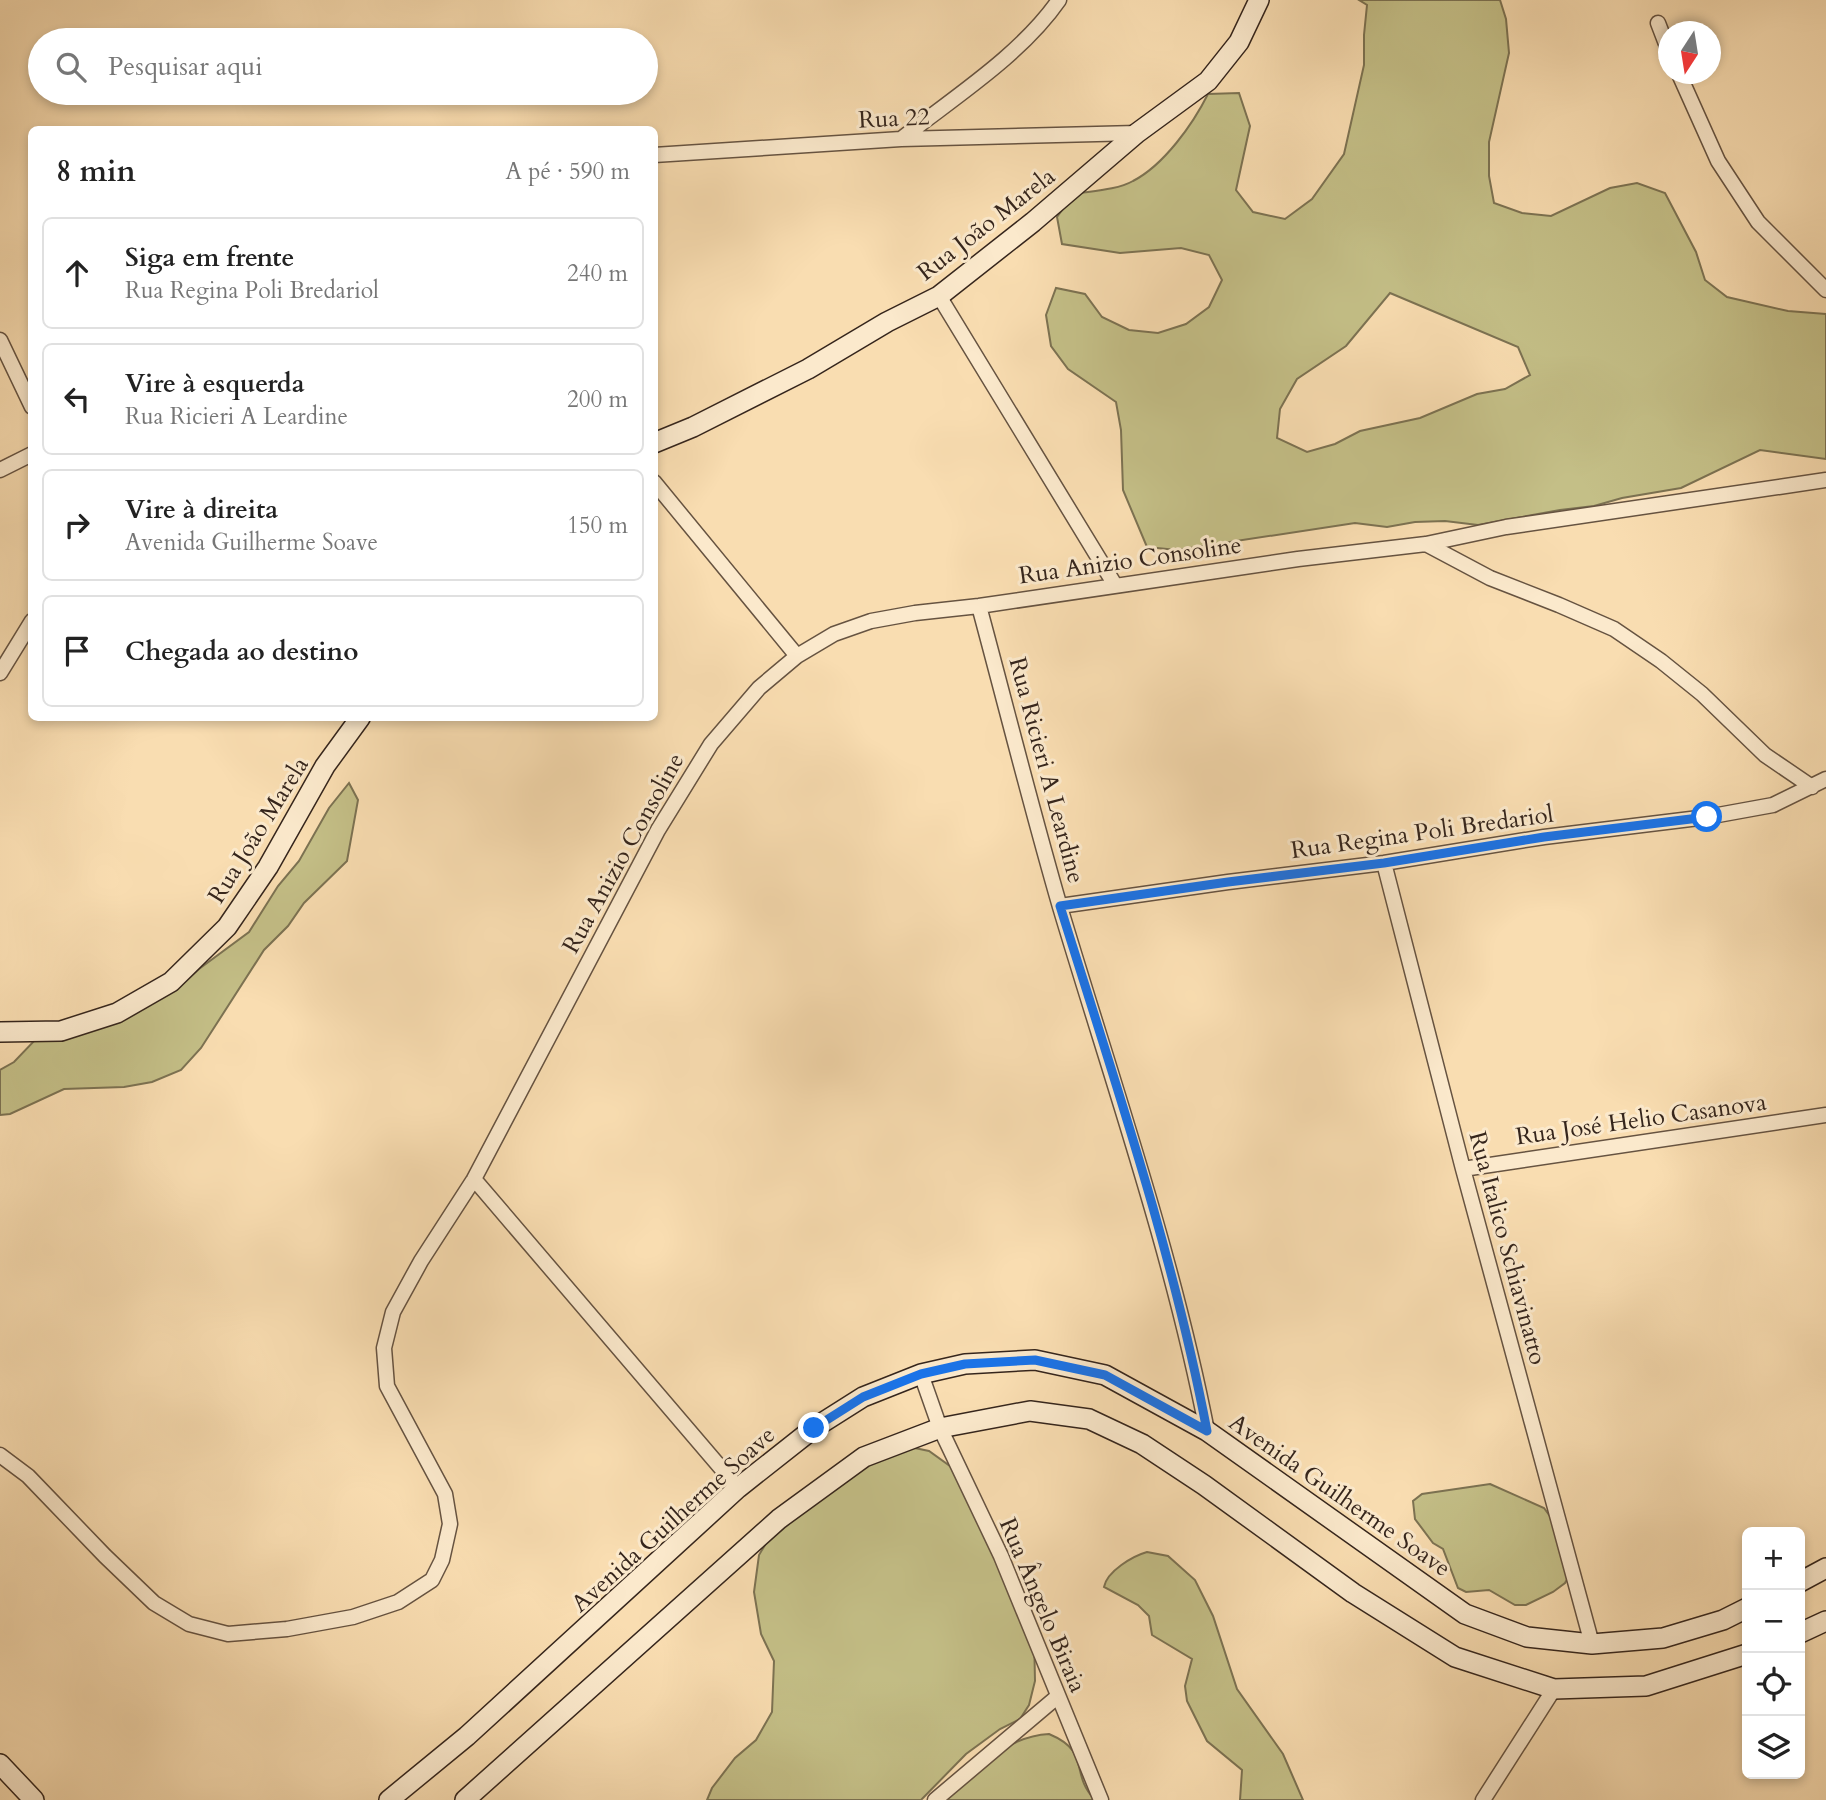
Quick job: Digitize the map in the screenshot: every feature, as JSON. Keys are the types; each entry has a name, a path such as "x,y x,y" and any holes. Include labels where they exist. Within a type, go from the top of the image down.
{"street":[{"path":"901,139 1004,58 1049,15 1059,0"},
{"name":"Rua João Marela","path":"658,441 694,427 808,369 887,322 939,296 1033,222 1137,133 1208,82 1238,42 1259,0"},
{"path":"1683,84 1718,161 1758,222 1826,290"},
{"name":"Rua 22","path":"658,155 901,139 1137,133"},
{"path":"939,296 1115,585"},
{"path":"0,340 28,399"},
{"path":"0,470 28,456"},
{"name":"Rua Anizio Consoline","path":"0,1455 28,1476 105,1556 155,1602 189,1623 228,1634 287,1629 353,1617 398,1602 432,1580 442,1560 450,1524 445,1494 387,1386 384,1348 393,1312 421,1261 474,1179 664,819 711,744 759,688 797,656 834,634 871,621 915,613 1298,559 1426,544 1519,525 1826,480"},
{"path":"658,487 797,656"},
{"path":"1426,544 1490,578 1614,629 1661,661 1702,694 1765,755 1812,788"},
{"name":"Rua Ricieri A Leardine","path":"979,606 1060,906 1131,1136 1191,1350 1207,1431"},
{"path":"0,673 28,628"},
{"name":"Rua João Marela","path":"0,1032 61,1031 117,1013 172,982 227,927 268,867 325,766 358,721"},
{"name":"Rua Regina Poli Bredariol","path":"1060,906 1384,863 1544,837 1707,817 1773,805 1826,779"},
{"name":"Rua Italico Schiavinatto","path":"1384,863 1463,1169 1592,1644"},
{"name":"Rua José Helio Casanova","path":"1463,1169 1826,1115"},
{"path":"474,1179 738,1488"},
{"name":"Avenida Guilherme Soave","path":"389,1800 467,1736 738,1488 814,1428 863,1397 921,1374 965,1364 1035,1360 1105,1375 1207,1431 1465,1614 1527,1637 1592,1644 1663,1638 1723,1620 1742,1610"},
{"name":"Rua Ângelo Biraia","path":"921,1374 940,1429 1001,1556 1101,1800"},
{"path":"465,1800 779,1519 864,1457 940,1429 1030,1411 1089,1419 1142,1444 1204,1485 1353,1593 1455,1657 1554,1689 1646,1686 1742,1656"},
{"path":"1805,1579 1826,1568"},
{"path":"1805,1631 1826,1621"},
{"path":"1483,1800 1554,1689"},
{"path":"935,1800 1057,1697"},
{"path":"0,1764 34,1800"}],"shaded area":[{"path":"1359,0 1500,0 1506,19 1509,53 1489,142 1489,176 1494,203 1522,213 1551,216 1610,188 1637,183 1665,193 1696,252 1705,280 1727,297 1788,311 1826,314 1826,459 1760,450 1681,488 1622,498 1594,506 1478,525 1445,521 1387,527 1355,523 1177,550 1147,547 1123,490 1121,430 1116,402 1068,369 1051,346 1046,315 1056,288 1085,294 1102,317 1129,330 1158,333 1186,324 1209,307 1222,280 1209,255 1181,248 1120,253 1062,244 1057,217 1074,194 1127,184 1145,174 1186,130 1208,94 1239,93 1250,126 1236,190 1253,212 1285,219 1312,199 1344,154 1364,65 1367,5","holes":["1390,293 1518,347 1530,375 1505,389 1477,394 1420,418 1360,431 1335,444 1307,452 1277,438 1280,409 1297,379 1346,346"]},
{"path":"349,783 358,800 347,861 304,903 288,926 264,950 201,1048 181,1070 152,1082 124,1087 64,1089 10,1114 0,1115 0,1070 14,1062 34,1041 151,1003 176,990 199,969 249,932 278,886 299,861 329,808"},
{"path":"905,1446 929,1451 954,1469 1034,1634 1035,1681 1029,1705 1020,1719 1000,1729 966,1754 921,1800 707,1800 712,1788 735,1758 756,1740 772,1712 774,1661 761,1634 754,1592 759,1555 777,1525 802,1501"},
{"path":"1490,1484 1544,1508 1571,1545 1573,1569 1565,1583 1526,1605 1515,1605 1489,1590 1466,1592 1458,1588 1443,1549 1433,1543 1415,1519 1413,1501 1422,1494"},
{"path":"1147,1552 1168,1556 1195,1580 1213,1616 1237,1689 1283,1754 1303,1800 1240,1800 1242,1770 1207,1741 1187,1701 1185,1686 1192,1659 1152,1635 1149,1616 1138,1605 1104,1587 1115,1570"},
{"path":"1049,1734 1071,1748 1087,1790 1095,1800 940,1800 1003,1749 1033,1736"}],"route":[{"path":"814,1428 863,1397 921,1374 965,1364 1035,1360 1105,1375 1207,1431 1191,1350 1131,1136 1060,906 1384,863 1544,837 1707,817"}]}
